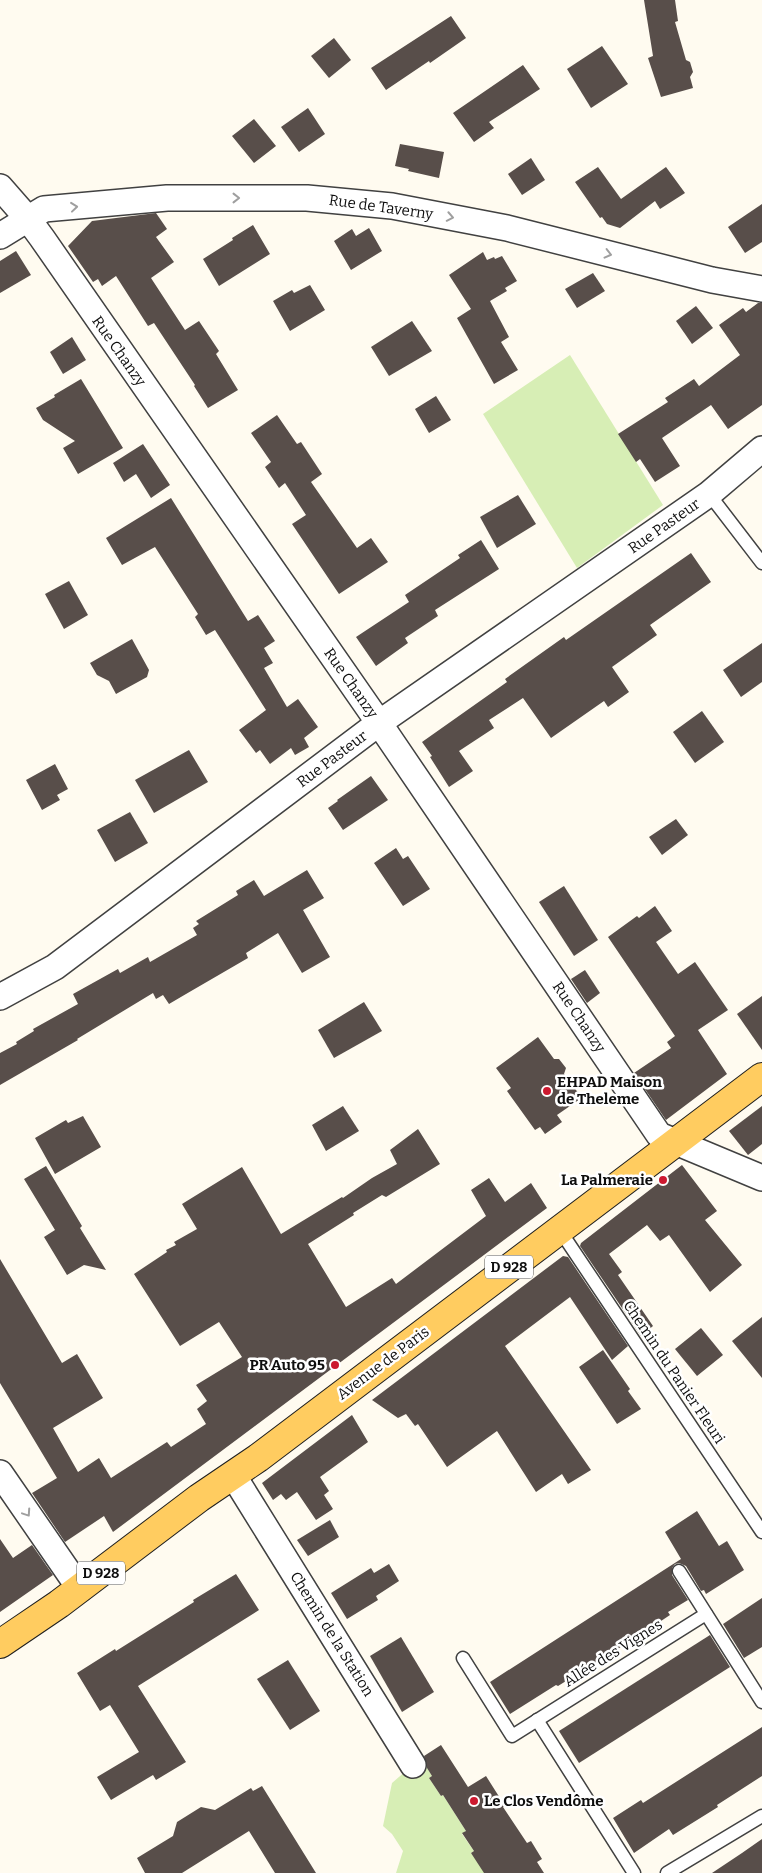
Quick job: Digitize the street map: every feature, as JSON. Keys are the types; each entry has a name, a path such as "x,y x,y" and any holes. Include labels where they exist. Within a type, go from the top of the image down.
{"main road":[{"name":"Avenue de Paris","path":"0,1644 80,1589 199,1498 258,1458 762,1077"}],"street":[{"name":"Rue Chanzy","path":"0,187 28,219 379,723 660,1135 762,1178"},
{"name":"Rue de Taverny","path":"0,236 44,210 167,198 307,198 392,206 507,228 712,280 762,289"},
{"name":"Rue Pasteur","path":"0,997 55,968 379,723 709,494 762,450"},
{"path":"0,1473 80,1589"},
{"name":"Chemin de la Station","path":"233,1475 413,1765"}],"lane":[{"path":"709,494 762,563"},
{"name":"Chemin du Panier Fleuri","path":"559,1229 762,1532"},
{"path":"679,1571 762,1702"},
{"name":"Allée des Vignes","path":"463,1658 512,1736 706,1614"},
{"path":"537,1720 634,1873"},
{"path":"667,1873 762,1816"}],"green space":[{"path":"570,355 663,505 577,568 483,414"},
{"path":"421,1758 432,1776 429,1778 441,1796 443,1795 466,1831 462,1834 474,1851 471,1853 488,1873 396,1873 403,1851 392,1834 383,1826 392,1783"}],"building":[{"path":"644,0 675,0 678,21 675,22 686,60 690,62 693,72 690,77 693,88 661,97 648,58 653,56"},
{"path":"451,16 466,38 386,90 371,68"},
{"path":"334,38 351,60 329,78 311,56"},
{"path":"602,46 628,84 591,108 567,69"},
{"path":"523,65 540,89 489,122 494,128 474,142 453,113"},
{"path":"308,108 325,134 299,152 281,127"},
{"path":"254,119 276,146 254,163 232,136"},
{"path":"400,144 444,152 439,178 395,166"},
{"path":"531,158 545,180 522,195 508,174"},
{"path":"598,167 621,199 666,167 685,193 660,209 655,201 620,228 607,224 602,217 600,218 575,182"},
{"path":"762,204 762,242 745,253 728,227"},
{"path":"156,213 167,229 156,237 174,262 151,278 185,330 199,321 219,351 216,354 238,390 208,408 154,323 148,326 116,276 102,286 98,279 93,282 68,246 92,221"},
{"path":"253,225 270,254 219,286 203,259"},
{"path":"369,228 382,251 351,270 334,241 352,229 356,236"},
{"path":"16,251 31,275 0,293 0,261"},
{"path":"483,252 487,260 502,256 517,281 505,288 507,291 490,301 509,337 501,342 518,370 494,384 457,318 471,309 449,275"},
{"path":"593,273 605,291 577,308 565,289"},
{"path":"310,285 325,310 290,331 273,301 292,290 294,293"},
{"path":"758,303 762,303 762,405 728,429 711,405 662,438 680,466 655,482 640,459 636,462 618,434 668,402 665,398 694,379 699,386 740,355 719,325 743,308 746,312"},
{"path":"696,306 713,328 692,344 676,321"},
{"path":"412,321 432,351 389,376 371,347"},
{"path":"72,337 86,360 63,374 50,352"},
{"path":"81,379 123,448 78,474 63,448 75,441 43,420 36,408"},
{"path":"436,396 451,420 429,433 415,409"},
{"path":"277,415 297,444 301,442 322,474 311,482 357,548 371,538 388,562 339,594 292,524 306,515 285,483 279,488 265,467 271,462 251,433"},
{"path":"143,444 170,485 151,498 136,474 124,482 113,463"},
{"path":"518,495 536,524 497,548 480,517"},
{"path":"171,498 248,621 258,615 275,641 264,648 273,663 264,668 287,707 298,699 318,727 304,738 309,747 295,755 291,748 270,764 260,750 256,753 239,730 266,710 215,630 206,635 195,617 198,614 155,547 122,565 106,538"},
{"path":"481,540 499,569 435,610 438,616 405,638 408,643 376,666 356,637 409,602 405,595 460,558 458,555"},
{"path":"691,553 711,582 650,625 657,635 612,667 629,692 608,707 604,701 551,738 523,698 489,720 494,728 459,751 473,771 449,787 422,742 507,682 505,679 564,637 566,640"},
{"path":"69,581 88,615 64,629 45,594"},
{"path":"132,639 149,670 147,677 116,694 109,681 97,675 90,663"},
{"path":"762,643 762,682 741,697 723,670"},
{"path":"702,711 724,742 695,763 673,732"},
{"path":"189,750 208,782 154,813 135,780"},
{"path":"55,764 68,789 57,795 60,800 42,810 26,780"},
{"path":"371,776 388,800 343,830 328,808"},
{"path":"130,812 148,843 115,862 97,830"},
{"path":"676,819 688,835 662,855 649,837"},
{"path":"396,848 403,859 408,856 430,889 403,906 374,863"},
{"path":"307,870 324,898 303,910 330,957 302,973 278,933 246,953 248,958 169,1004 163,995 156,999 153,993 78,1040 0,1085 0,1053 17,1044 16,1042 34,1031 33,1029 78,1004 73,994 118,969 120,973 148,957 150,962 197,935 193,928 199,924 196,921 238,895 236,891 254,880 264,896"},
{"path":"564,886 598,940 574,956 539,902"},
{"path":"655,906 672,931 656,942 678,974 695,962 728,1010 698,1030 727,1074 666,1120 634,1073 671,1048 667,1042 675,1036 608,937 637,916 639,918"},
{"path":"585,970 600,993 587,1003 571,979"},
{"path":"762,996 762,1050 737,1014"},
{"path":"364,1002 382,1031 334,1058 318,1030"},
{"name":"EHPAD Maison de Theleme","path":"538,1037 554,1059 559,1059 566,1068 564,1074 579,1094 577,1096 580,1099 557,1115 562,1122 545,1134 540,1127 535,1130 507,1091 511,1088 496,1068"},
{"path":"343,1106 359,1131 326,1151 312,1125"},
{"path":"762,1106 762,1144 748,1155 729,1131"},
{"path":"83,1116 101,1147 55,1174 35,1138 66,1120 68,1123"},
{"path":"418,1129 440,1164 386,1197 382,1195 308,1244 346,1307 392,1278 396,1284 486,1216 471,1190 489,1178 505,1202 531,1183 547,1208 113,1532 104,1516 65,1542 32,1493 57,1478 0,1383 0,1259 62,1363 77,1354 103,1398 53,1428 78,1472 99,1458 111,1478 167,1442 171,1447 206,1424 197,1409 207,1401 196,1385 242,1357 219,1322 180,1346 134,1274 167,1252 166,1250 176,1245 174,1242 197,1229 182,1204 242,1167 281,1234 397,1164 390,1150"},
{"path":"682,1165 717,1211 705,1220 742,1265 710,1292 669,1235 660,1241 647,1225 609,1254 622,1272 618,1275 653,1326 641,1336 580,1246 581,1243"},
{"path":"46,1166 82,1226 80,1228 106,1270 84,1265 67,1275 44,1237 55,1230 24,1179"},
{"path":"563,1256 568,1257 628,1346 612,1360 570,1297 505,1346 591,1470 568,1484 562,1474 536,1492 497,1431 447,1467 418,1424 415,1426 406,1414 398,1418 372,1400"},
{"path":"762,1317 762,1378 732,1341"},
{"path":"701,1328 723,1355 697,1376 675,1349"},
{"path":"603,1350 630,1389 628,1391 641,1409 617,1424 579,1367"},
{"path":"352,1415 368,1442 320,1477 329,1491 324,1495 333,1509 316,1520 297,1492 286,1500 281,1494 273,1500 262,1483"},
{"path":"697,1511 719,1546 727,1541 744,1570 706,1594 704,1590 701,1591 686,1566 679,1563 675,1564 672,1568 672,1575 688,1600 668,1612 670,1615 637,1637 510,1714 490,1682 681,1559 665,1532"},
{"path":"330,1520 339,1537 308,1556 297,1540"},
{"path":"0,1539 13,1558 32,1545 53,1575 0,1612"},
{"path":"389,1564 399,1581 376,1596 378,1600 347,1619 331,1593 371,1568 374,1573"},
{"path":"236,1574 259,1610 138,1686 186,1762 156,1780 153,1775 111,1800 97,1777 139,1752 110,1705 100,1711 77,1673 115,1649 116,1651"},
{"path":"762,1598 762,1647 744,1658 723,1624"},
{"path":"710,1635 730,1667 579,1763 559,1731"},
{"path":"401,1637 434,1692 402,1712 370,1656"},
{"path":"288,1660 320,1711 290,1730 257,1679"},
{"path":"762,1727 762,1776 717,1805 718,1807 673,1835 669,1829 634,1853 613,1818 641,1800 643,1803"},
{"name":"Le Clos Vendôme","path":"441,1745 468,1787 486,1776 505,1806 503,1807 527,1843 531,1841 542,1859 537,1862 544,1873 484,1873 471,1853 474,1851 462,1833 466,1831 443,1795 441,1796 429,1778 432,1776 427,1768 424,1756"},
{"path":"262,1786 316,1873 275,1873 249,1831 182,1873 145,1873 137,1858 173,1836 177,1822 201,1807 215,1810 251,1788 253,1791"},
{"path":"762,1839 762,1873 712,1873 742,1853"}],"place":[{"name":"EHPAD Maison de Theleme","path":"547,1091"},
{"name":"La Palmeraie","path":"663,1180"},
{"name":"PR Auto 95","path":"335,1365"},
{"name":"Le Clos Vendôme","path":"474,1801"}]}
